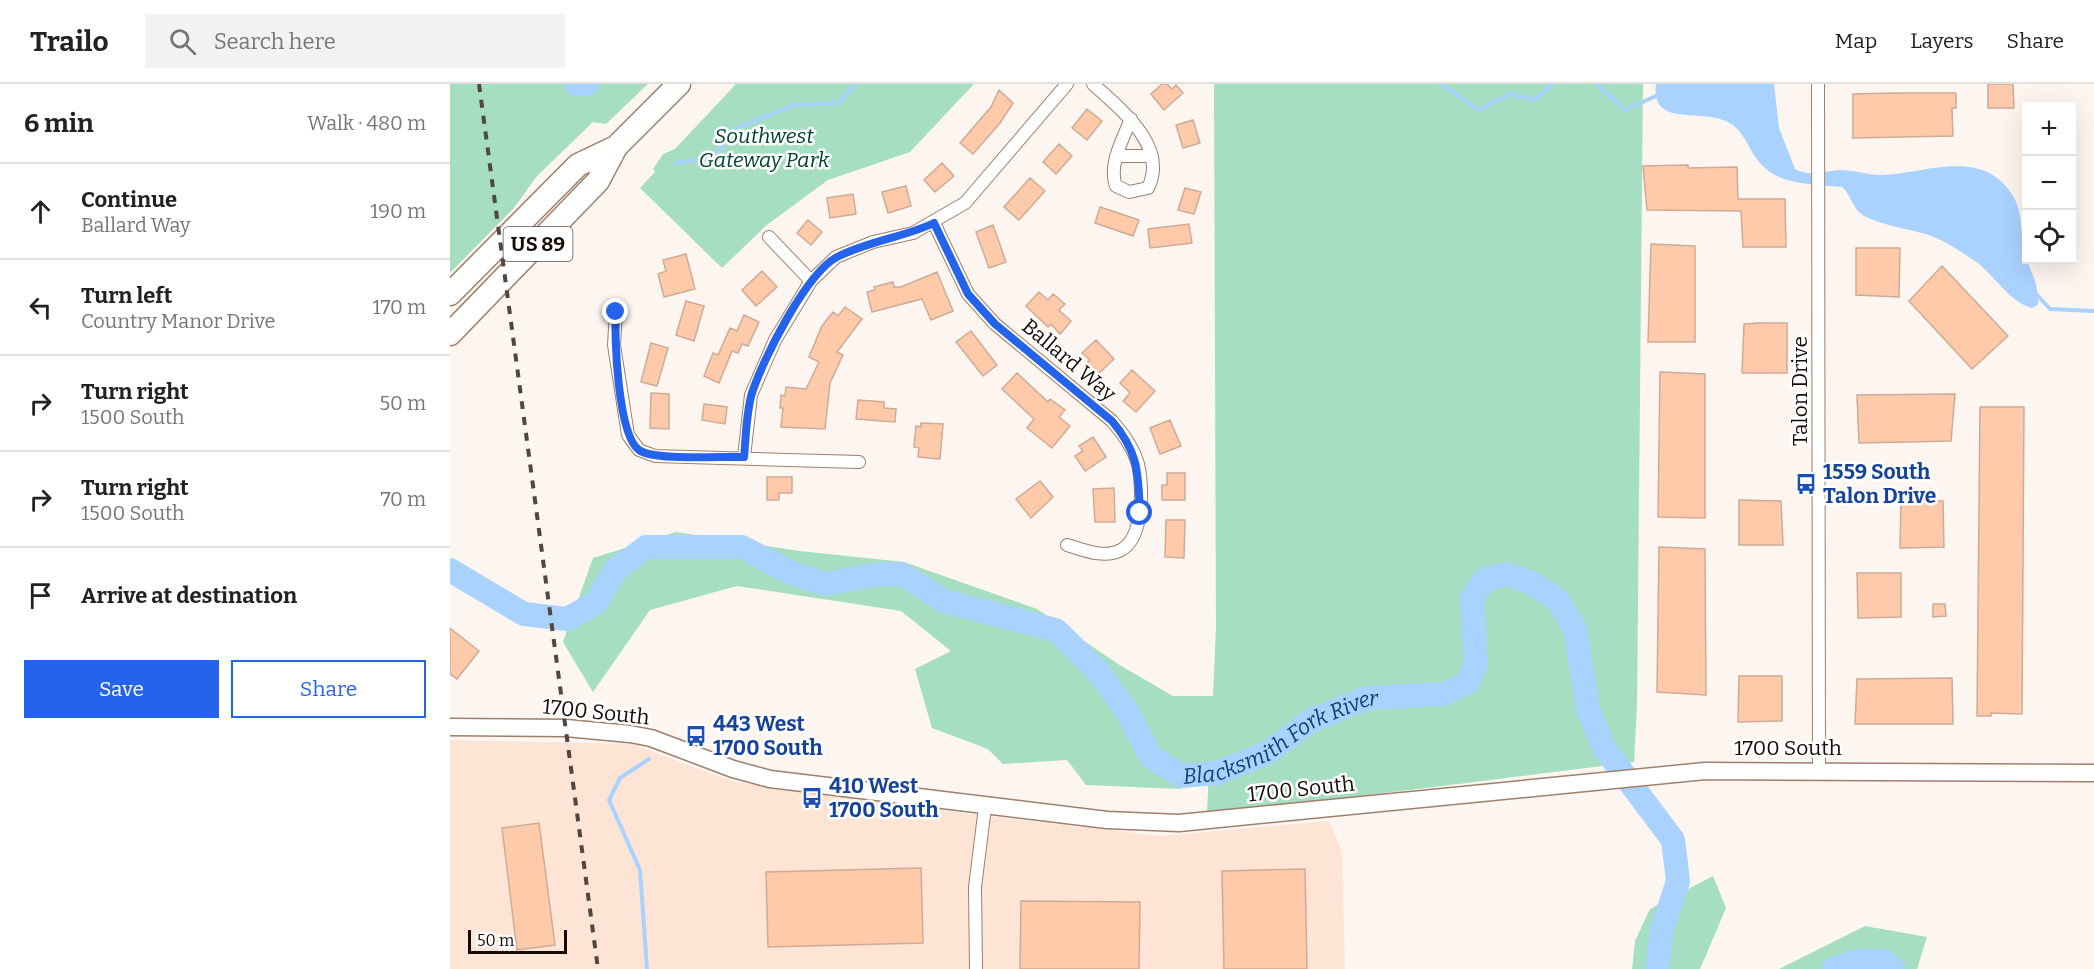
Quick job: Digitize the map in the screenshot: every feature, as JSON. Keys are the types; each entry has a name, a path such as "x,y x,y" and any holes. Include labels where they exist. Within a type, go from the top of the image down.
{"highway":[{"name":"US 89","path":"450,334 598,181 616,147 679,84"},
{"name":"US 89","path":"450,294 578,165 616,147"}],"street":[{"path":"744,457 751,395 775,340 811,281 836,257 873,242 913,233 934,223 965,203 1067,84"},
{"path":"1093,84 1131,119 1144,138 1152,156 1153,178 1148,188 1129,192 1116,186 1113,177 1116,156 1131,119"},
{"name":"Talon Drive","path":"1818,84 1820,197 1819,770"},
{"path":"1116,156 1152,156"},
{"name":"Ballard Way","path":"934,223 968,294 995,324 1112,421 1128,440 1138,465 1140,513 1135,537 1120,550 1098,554 1067,545"},
{"path":"769,237 811,281"},
{"path":"616,312 614,345 628,435 639,450 655,456 859,462"},
{"name":"1700 South","path":"450,727 566,728 630,734 651,738 733,769 770,779 985,807 1107,820 1179,824 1705,771 2094,773"},
{"path":"976,969 975,887 985,807"}],"shaded area":[{"path":"450,740 631,744 735,782 967,814 1161,836 1329,821 1342,851 1345,969 450,969"}],"green space":[{"path":"450,84 648,84 606,124 593,122 537,176 514,208 450,273"},
{"name":"Southwest Gateway Park","path":"736,84 974,84 910,152 828,180 768,224 722,268 640,188 655,172 653,169 663,154 675,149"},
{"path":"1214,84 1643,84 1637,706 1634,762 1207,815 1209,769 1180,789 1086,785 1067,760 1003,764 988,749 932,728 915,669 951,651 901,611 737,586 650,610 593,692 563,642 593,558 676,532 800,551 904,562 1037,609 1118,664 1173,696 1213,696 1216,628"},
{"path":"1713,876 1726,908 1700,969 1632,969 1635,941 1650,909"},
{"path":"1865,926 1927,937 1917,969 1779,969"}],"water":[{"path":"1656,84 1774,84 1779,128 1795,169 1801,171 1812,173 1845,170 1881,175 1952,166 1986,171 2001,181 2016,203 2022,235 2022,264 2028,264 2033,275 2038,305 2032,308 2017,301 1979,264 1944,242 1929,235 1864,216 1857,210 1842,187 1787,180 1768,171 1753,154 1741,133 1722,119 1671,112 1662,107 1657,98"}],"building":[{"path":"1162,84 1167,84 1172,89 1176,85 1183,93 1164,110 1151,94"},
{"path":"1988,84 2013,84 2014,108 1988,108"},
{"path":"999,90 1013,103 1000,123 973,154 960,143 991,107"},
{"path":"1956,93 1956,108 1952,108 1953,136 1853,138 1853,94"},
{"path":"1087,109 1102,121 1087,140 1072,128"},
{"path":"1193,120 1200,143 1183,148 1176,125"},
{"path":"1059,144 1072,156 1056,174 1043,162"},
{"path":"942,163 954,176 935,192 924,180"},
{"path":"1688,165 1688,168 1737,167 1738,199 1785,199 1786,247 1743,247 1741,211 1647,210 1643,166"},
{"path":"1030,178 1045,191 1019,220 1004,207"},
{"path":"906,186 911,206 888,213 882,192"},
{"path":"1185,188 1201,192 1194,214 1178,210"},
{"path":"853,194 856,214 830,218 827,198"},
{"path":"1100,207 1139,220 1133,236 1095,223"},
{"path":"808,220 822,232 811,245 797,233"},
{"path":"1189,224 1192,243 1150,248 1148,229"},
{"path":"993,225 1006,262 989,268 976,232"},
{"path":"1651,244 1695,246 1695,342 1648,342"},
{"path":"1856,248 1900,248 1899,297 1856,295"},
{"path":"686,254 695,289 664,297 658,274 666,271 663,260"},
{"path":"1942,266 2008,336 1972,369 1909,301"},
{"path":"762,271 777,287 756,306 742,290"},
{"path":"937,272 953,311 931,320 922,299 872,312 867,292 875,290 874,287 893,282 894,287 901,287"},
{"path":"1039,292 1048,300 1053,294 1065,304 1059,310 1071,321 1060,334 1051,324 1048,327 1026,306"},
{"path":"686,301 704,306 694,341 676,335"},
{"path":"845,307 862,319 837,352 843,355 830,383 825,429 781,427 783,408 780,408 781,395 785,396 786,387 806,389 819,362 809,357 822,326 833,312 838,316"},
{"path":"744,315 759,322 748,346 742,344 738,353 732,351 719,383 704,376 713,353 718,355 730,328 737,331"},
{"path":"1787,323 1787,373 1742,373 1744,324"},
{"path":"971,331 997,365 983,376 956,342"},
{"path":"1096,340 1114,359 1096,376 1085,364 1090,360 1082,353"},
{"path":"651,343 668,348 657,386 641,382"},
{"path":"1132,370 1155,391 1136,412 1123,401 1130,393 1120,383"},
{"path":"1660,372 1705,374 1705,518 1658,517"},
{"path":"1017,373 1048,402 1050,399 1065,410 1059,417 1070,426 1052,448 1027,428 1034,419 1002,389"},
{"path":"651,393 669,394 669,429 650,428"},
{"path":"1955,394 1951,441 1859,443 1857,395"},
{"path":"858,400 884,402 884,408 896,409 895,422 856,419"},
{"path":"704,404 727,407 725,424 702,420"},
{"path":"1980,407 2024,407 2022,714 1991,713 1991,716 1977,716"},
{"path":"1170,420 1181,446 1160,454 1150,428"},
{"path":"921,423 943,424 940,459 918,457 919,448 914,447 916,426 921,427"},
{"path":"1093,437 1106,457 1085,471 1075,456 1083,451 1079,446"},
{"path":"1167,473 1185,473 1185,500 1162,500 1162,485 1167,485"},
{"path":"767,477 792,477 792,493 779,493 779,500 767,500"},
{"path":"1040,481 1053,497 1031,518 1016,499"},
{"path":"1114,488 1115,522 1095,522 1093,489"},
{"path":"1739,500 1781,501 1783,545 1739,545"},
{"path":"1901,501 1943,501 1944,547 1900,548"},
{"path":"1166,520 1185,520 1184,558 1165,557"},
{"path":"1659,547 1705,549 1706,695 1657,692"},
{"path":"1857,573 1901,573 1901,617 1858,618"},
{"path":"1933,604 1945,604 1946,616 1933,617"},
{"path":"450,628 479,651 457,679 450,674"},
{"path":"1739,676 1782,676 1782,721 1738,722"},
{"path":"1952,678 1953,724 1855,724 1857,679"},
{"path":"539,823 555,945 517,950 502,828"},
{"path":"921,868 923,943 768,947 766,872"},
{"path":"1305,869 1307,969 1224,969 1222,871"},
{"path":"1021,901 1140,902 1139,969 1020,969"}],"waterway":[{"path":"576,84 587,84"},
{"path":"676,163 714,157 735,129 794,105 839,103 855,84"},
{"path":"1441,84 1479,110 1510,94 1534,100 1553,84"},
{"path":"1596,84 1625,110 1658,95"},
{"path":"2036,294 2050,309 2094,311"},
{"name":"Blacksmith Fork River","path":"450,570 524,614 567,619 596,603 614,571 646,547 742,547 791,573 825,584 873,575 902,574 944,601 1056,630 1098,671 1128,713 1151,757 1182,776 1217,773 1267,753 1312,720 1367,698 1444,694 1467,683 1476,664 1472,599 1484,580 1506,574 1532,583 1558,600 1575,629 1588,709 1604,748 1673,840 1678,881 1662,930 1657,969"},
{"path":"647,969 640,870 609,800 620,778 649,759"},
{"name":"Blacksmith Fork River","path":"1834,969 1857,961 1884,961 1893,969"}],"railway":[{"path":"479,84 598,969"}],"place":[{"name":"1559 South Talon Drive","path":"1806,484"},
{"name":"443 West 1700 South","path":"696,736"},
{"name":"410 West 1700 South","path":"812,798"}],"route":[{"path":"616,312 614,345 628,435 639,450 655,456 744,457 751,395 775,340 811,281 836,257 873,242 913,233 934,223 968,294 995,324 1112,421 1128,440 1138,465 1140,513"}]}
